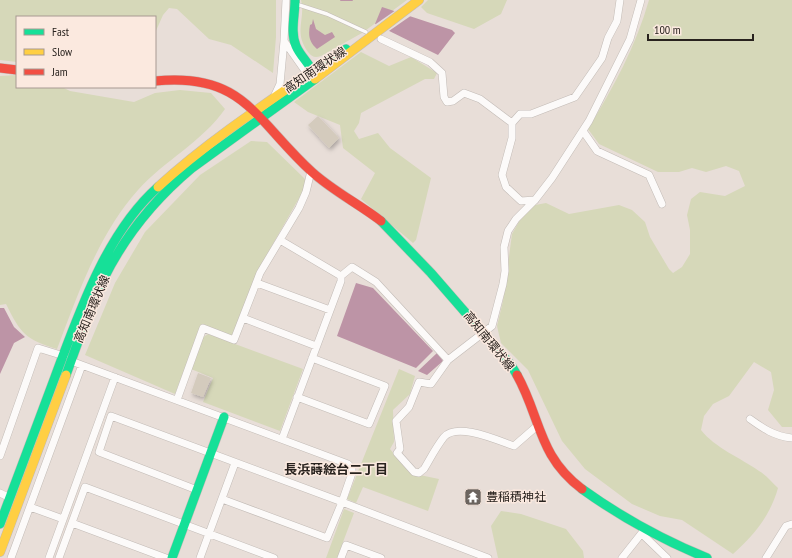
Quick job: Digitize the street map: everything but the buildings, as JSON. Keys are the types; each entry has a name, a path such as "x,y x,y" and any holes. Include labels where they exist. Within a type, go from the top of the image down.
{"main road":[{"name":"高知南環状線","path":"0,552 67,358 84,301 112,245 127,223 152,192 168,177 253,112 273,98 379,35 419,0"},
{"path":"295,2 293,38 312,75"},
{"path":"0,68 16,70"},
{"name":"高知南環状線","path":"0,524 67,358 105,276 134,228 174,183 261,119 312,75"},
{"name":"高知南環状線","path":"156,81 190,78 227,91 261,119 311,171 381,221 403,242 484,332 511,365 523,386 537,426 553,460 569,479 644,531 707,558"},
{"path":"172,558 224,417"}],"street":[{"path":"273,98 280,84 286,0"},
{"path":"535,200 521,201 506,187 502,175 512,138 512,123 520,114 531,114 575,97 602,58 608,38 617,21 620,0"},
{"path":"537,426 514,446 465,431 456,430 444,437 424,469 419,473 414,472 397,453 400,449 396,421 409,407 419,382 431,384 448,360 492,326 503,284 505,271 504,247 508,231 516,219 535,200 552,178 583,130 603,95 630,39 641,0"},
{"path":"379,35 430,62 442,73 444,97 447,102 453,101 464,93 480,99 512,123"},
{"path":"284,41 312,75"},
{"path":"583,130 597,151 649,175 662,204"},
{"path":"177,400 203,328 234,340 260,273 299,208 306,192 311,171"},
{"path":"280,240 341,276"},
{"path":"282,439 341,281 341,276 352,267 376,282 448,360"},
{"path":"256,283 330,310"},
{"path":"243,318 316,346"},
{"path":"0,456 38,348 348,464 352,468 352,473 328,538 222,499"},
{"path":"297,397 369,424 385,386 312,358"},
{"path":"11,558 82,365"},
{"path":"49,558 115,377"},
{"path":"197,490 99,452 111,416 488,558"},
{"path":"750,419 777,436 792,438"},
{"path":"200,558 235,463"},
{"path":"59,558 86,488 274,558"},
{"path":"0,493 10,498"},
{"path":"30,507 63,519"},
{"path":"72,523 166,558"},
{"path":"766,558 786,526 792,524"},
{"path":"622,558 644,531 667,558"},
{"path":"341,558 346,545 381,558"}],"lane":[{"path":"295,2 327,14 366,32"}],"green space":[{"path":"0,0 276,0 276,37 273,73 231,45 209,39 177,9 169,8 163,15 156,31 156,16 16,16 16,62 0,60"},
{"path":"301,0 407,0 362,33 321,56 315,57 308,52 301,38"},
{"path":"428,0 507,0 501,14 474,29 427,13 421,7"},
{"path":"649,0 792,0 792,427 782,427 768,410 774,390 771,372 754,362 729,396 713,404 704,416 701,430 713,442 762,473 778,488 771,507 761,524 733,554 682,520 660,516 632,504 585,469 562,441 528,370 501,343 497,326 503,301 512,234 530,206 546,203 569,214 619,205 632,210 645,222 650,237 669,269 673,273 682,267 690,254 690,230 687,215 691,199 700,192 725,196 745,186 739,171 726,166 706,172 692,168 679,172 658,172 599,144 588,129 631,50"},
{"path":"361,52 389,66 411,57 437,73 434,79 425,79 361,113 359,123 354,131 359,139 378,133 390,148 431,178 416,240 413,243 361,199 375,173 343,148 340,125 308,112 294,102"},
{"path":"16,75 16,88 64,88 70,91 134,102 155,93 180,90 211,93 225,109 206,131 149,179 124,207 111,226 90,266 57,349 38,342 25,334 20,329 6,304 0,305 0,76"},
{"path":"251,141 267,142 305,179 306,186 258,270 232,336 201,326 175,394 85,355 115,283 145,232 200,175"},
{"path":"208,334 303,369 280,431 203,402 213,378 191,369 202,338"},
{"path":"399,369 415,376 410,394 393,410 394,442 390,449 410,473 439,479 428,511 363,487 356,503 347,499"},
{"path":"344,509 354,513 337,558 326,558"},
{"path":"501,511 521,514 566,529 583,551 584,558 498,558 491,526"}],"shaded area":[{"path":"382,7 452,30 455,33 438,55 375,24"},
{"path":"313,19 316,29 325,35 332,32 335,37 317,49 312,44 309,35 310,25 312,24"},
{"path":"356,283 373,288 433,351 416,368 337,336"},
{"path":"0,308 4,308 14,327 25,337 14,343 0,374"},
{"path":"437,353 443,361 427,375 418,371"}],"pier":[{"path":"396,10 412,15 386,33 373,26"}],"waterway":[{"path":"341,0 352,0"}],"traffic: fast":[{"path":"295,0 293,29 294,41 298,50 314,73 315,78"},
{"path":"303,78 346,49"},
{"path":"66,375 104,278 112,262 142,218 166,192 192,168 315,79"},
{"path":"0,524 84,301 96,275 123,227 158,187"},
{"path":"381,221 431,273 511,365 517,375"},
{"path":"172,558 224,417"},
{"path":"582,489 643,527 674,544 707,558"}],"traffic: slow":[{"path":"315,79 419,0"},
{"path":"158,187 210,143 303,78"},
{"path":"0,552 66,375"}],"traffic: jam":[{"path":"0,68 16,70"},
{"path":"156,81 185,80 209,84 229,92 246,104 261,118 293,153 320,179 381,221"},
{"path":"517,375 525,391 548,450 568,476 582,489"}],"place":[{"name":"豊稲積神社","path":"473,497"}],"district":[{"name":"長浜蒔絵台二丁目","path":"336,469"}]}
